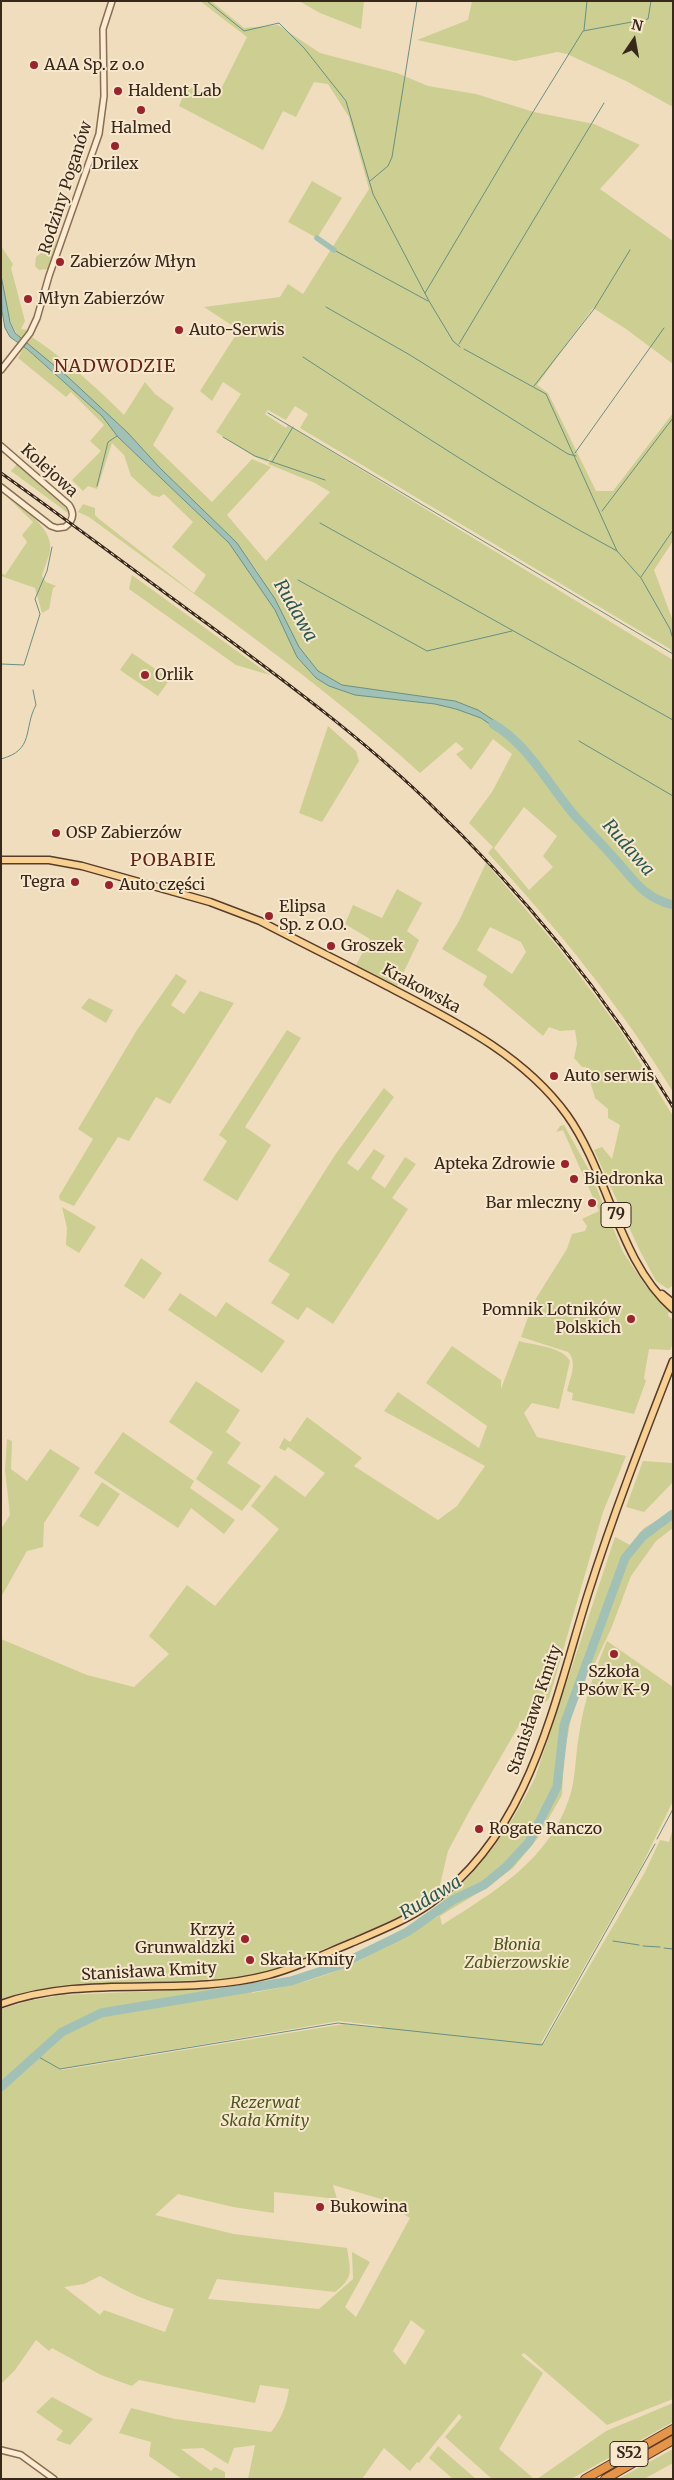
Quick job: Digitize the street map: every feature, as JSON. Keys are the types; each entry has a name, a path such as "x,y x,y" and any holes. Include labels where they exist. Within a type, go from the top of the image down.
{"highway":[{"name":"S52","path":"585,2479 673,2429"},
{"name":"S52","path":"605,2479 673,2440"}],"main road":[{"name":"Krakowska","path":"1,860 49,860 82,866 241,912 467,1028 534,1079 567,1115 585,1145 636,1260 655,1292 673,1309"},
{"name":"Krakowska","path":"652,1285 673,1303"},
{"name":"Stanisława Kmity","path":"1,2004 53,1991 218,1983 270,1975 396,1924 422,1909 452,1887 492,1840 513,1808 530,1774 611,1522 673,1361"}],"street":[{"name":"Rodziny Poganów","path":"1,370 30,333 37,318 52,267 99,134 104,96 102,29 112,1"},
{"name":"Kolejowa","path":"1,446 69,505 73,512 71,521 65,527 53,527 1,487"},
{"path":"1,2450 21,2456 54,2479"}],"green space":[{"path":"200,1 211,1 244,28 278,25 320,53 397,73 428,86 476,94 534,112 594,124 640,145 600,189 673,241 673,364 626,329 593,308 537,385 548,393 596,491 613,491 673,413 673,541 654,570 673,621 673,657 670,649 300,428 308,414 295,406 286,420 268,410 265,414 286,428 288,425 673,660 673,1092 609,998 538,909 488,853 493,847 469,823 492,792 512,754 493,739 471,770 456,754 464,749 456,742 420,773 381,738 300,673 89,517 78,512 83,504 95,508 95,515 99,519 194,593 206,575 172,547 193,522 164,494 159,497 152,495 131,476 124,455 112,443 97,489 88,486 83,491 72,480 101,451 90,441 104,425 71,392 66,397 18,358 24,347 102,416 118,437 229,543 275,610 297,657 316,678 329,686 355,695 435,704 481,718 501,732 504,727 477,710 455,701 342,685 318,671 299,647 257,571 237,543 160,468 128,433 68,377 27,344 32,337 45,346 80,374 124,415 145,382 155,394 174,408 153,445 212,502 252,459 271,467 227,515 266,561 330,492 315,483 268,464 274,452 267,462 253,456 216,432 241,394 223,382 212,401 200,391 239,330 204,307 280,297 288,284 303,294 369,189 349,117 328,84 314,82 296,117 283,111 263,150 179,106 187,86 216,99 247,37","holes":["524,807 557,836 543,856 553,867 529,890 494,848"]},
{"path":"299,1 364,1 361,29 320,13"},
{"path":"472,1 673,1 673,107 626,81 567,54 557,52 515,61 417,40 468,20"},
{"path":"312,181 342,198 317,238 288,222"},
{"path":"57,240 49,269 39,270 35,266 36,257"},
{"path":"1,246 13,264 11,268 25,321 21,329 28,330 21,339 10,320 4,295"},
{"path":"17,464 55,495 68,513 11,471"},
{"path":"1,491 33,517 50,541 50,550 42,576 46,582 56,586 53,588 49,609 42,613 35,588 1,576 1,573 5,575 27,542 22,535 33,522"},
{"path":"132,575 270,675 236,665 129,589"},
{"name":"Orlik","path":"132,653 170,679 158,696 120,670"},
{"path":"328,726 356,751 359,761 322,822 299,813"},
{"path":"486,863 557,946 593,993 622,1033 673,1116 673,1285 668,1289 656,1281 639,1249 594,1150 602,1147 612,1159 620,1125 608,1118 608,1109 595,1098 586,1067 582,1067 574,1058 577,1044 575,1030 560,1031 549,1027 543,1036 483,985 487,976 442,949 459,921","holes":["490,927 521,942 526,952 512,974 477,950"]},
{"path":"397,889 422,903 407,931 419,940 397,986 356,965 370,939 345,924 353,905 382,918"},
{"path":"176,974 187,981 171,1005 184,1014 200,991 234,1003 170,1104 156,1097 129,1141 118,1137 74,1206 60,1200 59,1196 93,1139 78,1129 137,1030"},
{"path":"89,998 113,1010 106,1023 81,1008"},
{"path":"287,1030 301,1038 245,1127 271,1145 237,1201 203,1180 227,1141 219,1135"},
{"path":"384,1088 394,1097 347,1163 358,1171 374,1149 385,1156 371,1178 385,1188 405,1157 416,1164 392,1198 408,1209 333,1324 307,1307 298,1320 271,1303 290,1274 268,1261 335,1155"},
{"path":"564,1125 589,1170 623,1252 645,1285 669,1311 668,1316 673,1320 673,1344 670,1350 649,1349 644,1378 646,1381 634,1414 572,1400 573,1393 567,1391 573,1365 568,1352 521,1337 533,1303 567,1249 572,1234 585,1231 587,1226 582,1219 599,1211 563,1130 556,1132 560,1126"},
{"path":"62,1207 96,1227 79,1253 66,1245 67,1228"},
{"path":"141,1258 162,1273 144,1299 124,1286"},
{"path":"180,1293 216,1317 226,1302 285,1341 262,1373 168,1310"},
{"path":"519,1341 547,1347 566,1356 570,1361 559,1409 532,1403 524,1413 537,1437 626,1456 603,1512 549,1699 521,1722 470,1810 448,1851 439,1889 398,1919 255,1977 49,1988 1,1999 1,1639 87,1675 134,1687 169,1654 149,1636 187,1585 215,1606 279,1529 251,1506 275,1475 305,1497 325,1473 288,1447 285,1451 279,1448 284,1438 290,1442 307,1417 362,1458 354,1466 438,1520 457,1506 485,1466 384,1411 398,1392 479,1448 487,1426 426,1383 452,1346 501,1380 501,1389"},
{"path":"196,1381 240,1410 226,1432 241,1443 227,1463 261,1486 242,1511 196,1479 213,1452 169,1422"},
{"path":"123,1432 194,1481 190,1488 235,1520 224,1534 191,1508 178,1528 94,1473"},
{"path":"7,1439 12,1441 11,1469 27,1481 50,1449 80,1468 44,1523 43,1547 27,1551 1,1597 1,1529 10,1515 5,1470"},
{"path":"643,1461 673,1463 673,1482 644,1512 626,1507"},
{"path":"102,1482 120,1494 98,1527 79,1516"},
{"path":"673,1511 673,1528 656,1541 631,1576 611,1629 593,1667 588,1665 573,1707 564,1756 562,1795 537,1839 513,1868 483,1890 440,1916 442,1925 481,1900 517,1873 548,1840 560,1821 571,1791 581,1722 587,1698 607,1641 673,1687 673,1801 641,1867 541,2043 544,2043 645,1872 660,1840 669,1842 673,1828 673,2399 607,2425 524,2353 521,2355 543,2373 499,2449 532,2477 530,2479 492,2479 445,2437 462,2417 459,2414 419,2463 417,2462 410,2471 384,2448 362,2479 248,2479 255,2445 234,2448 228,2464 203,2448 181,2449 211,2471 215,2467 225,2472 225,2479 182,2479 149,2456 151,2442 119,2433 131,2408 175,2419 271,2432 283,2412 289,2389 260,2385 255,2403 139,2380 132,2386 101,2375 52,2348 49,2351 36,2340 15,2370 1,2384 1,2009 28,2001 62,1995 228,1988 252,1985 252,1993 278,1988 318,1978 355,1963 439,1916 435,1907 466,1880 480,1864 515,1814 535,1778 615,1537 630,1545 644,1528","holes":["339,2021 382,2026 379,2028 344,2024 60,2069","333,2185 381,2199 410,2218 356,2317 345,2307 370,2262 352,2252 353,2279 319,2309 208,2299 217,2279 335,2292 346,2282 350,2273 347,2248 234,2234 155,2215 178,2194 233,2207 274,2213 274,2192 337,2199","100,2276 136,2295 174,2309 165,2332 104,2310 100,2315 64,2287 84,2284","411,2320 425,2331 405,2365 393,2351"]},
{"path":"52,2397 93,2419 70,2445 56,2440 63,2431 36,2412"},
{"path":"673,2403 673,2422 571,2479 537,2479 606,2431"},
{"path":"438,2446 476,2479 453,2479 429,2458"},
{"path":"673,2449 673,2463 644,2479 618,2479"}],"water":[{"path":"1,275 10,322 15,333 68,377 128,433 160,468 237,543 275,599 299,647 318,671 342,685 455,701 478,710 504,727 501,732 481,718 456,709 435,704 355,695 329,686 316,678 297,657 275,610 229,543 118,437 102,416 27,349 10,337 5,328 2,311"}],"waterway":[{"path":"207,1 244,31 279,23 304,48 346,101 373,194 429,301 453,341 460,347"},
{"path":"370,181 388,166 392,157 417,1"},
{"path":"584,30 587,1"},
{"path":"425,293 583,31 648,19 651,1"},
{"path":"459,344 604,103"},
{"path":"317,238 334,250"},
{"path":"334,250 428,301"},
{"path":"534,386 594,309 630,250"},
{"path":"326,307 410,355 568,454 576,456"},
{"path":"575,453 664,328"},
{"path":"464,349 546,394 617,551 641,578 670,629 673,639"},
{"path":"303,357 497,482 617,551"},
{"path":"268,413 673,654"},
{"path":"602,511 673,418"},
{"path":"272,462 293,427"},
{"path":"97,486 108,442 117,436"},
{"path":"223,437 255,456 325,480"},
{"path":"320,523 673,720"},
{"path":"641,577 673,530"},
{"path":"1,664 24,665 40,614 35,599 47,571 52,547"},
{"path":"298,580 427,651 512,631"},
{"path":"1,759 12,755 24,744 36,705 33,690"},
{"name":"Rudawa","path":"493,724 506,733 528,754 576,817 634,881 654,897 673,905"},
{"path":"579,741 673,796"},
{"name":"Rudawa","path":"1,2087 62,2032 101,2013 291,1981 340,1965 407,1932 453,1900 484,1885 506,1867 529,1842 557,1787 564,1725 625,1558 643,1536 673,1514"},
{"path":"657,1839 673,1809"},
{"path":"37,2056 60,2069 338,2023 542,2045 655,1844"},
{"path":"613,1941 639,1945"},
{"path":"643,1946 660,1947"},
{"path":"664,1948 673,1949"}],"railway":[{"path":"1,473 292,687 399,774 494,869 559,944 619,1023 673,1107"}],"place":[{"name":"AAA Sp. z o.o","path":"34,65"},
{"name":"Haldent Lab","path":"118,91"},
{"name":"Halmed","path":"141,110"},
{"name":"Drilex","path":"115,146"},
{"name":"Zabierzów Młyn","path":"60,262"},
{"name":"Młyn Zabierzów","path":"28,299"},
{"name":"Auto-Serwis","path":"179,330"},
{"name":"Orlik","path":"145,675"},
{"name":"OSP Zabierzów","path":"56,833"},
{"name":"Tegra","path":"75,882"},
{"name":"Auto części","path":"109,885"},
{"name":"Elipsa Sp. z O.O.","path":"269,916"},
{"name":"Groszek","path":"331,946"},
{"name":"Auto serwis","path":"554,1076"},
{"name":"Apteka Zdrowie","path":"565,1164"},
{"name":"Biedronka","path":"574,1179"},
{"name":"Bar mleczny","path":"592,1203"},
{"name":"Pomnik Lotników Polskich","path":"631,1319"},
{"name":"Szkoła Psów K-9","path":"614,1654"},
{"name":"Rogate Ranczo","path":"479,1829"},
{"name":"Krzyż Grunwaldzki","path":"245,1939"},
{"name":"Skała Kmity","path":"250,1960"},
{"name":"Bukowina","path":"320,2207"}],"district":[{"name":"NADWODZIE","path":"115,367"},
{"name":"POBABIE","path":"173,861"}],"park label":[{"name":"Błonia Zabierzowskie","path":"517,1954"},
{"name":"Rezerwat Skała Kmity","path":"265,2112"}]}
